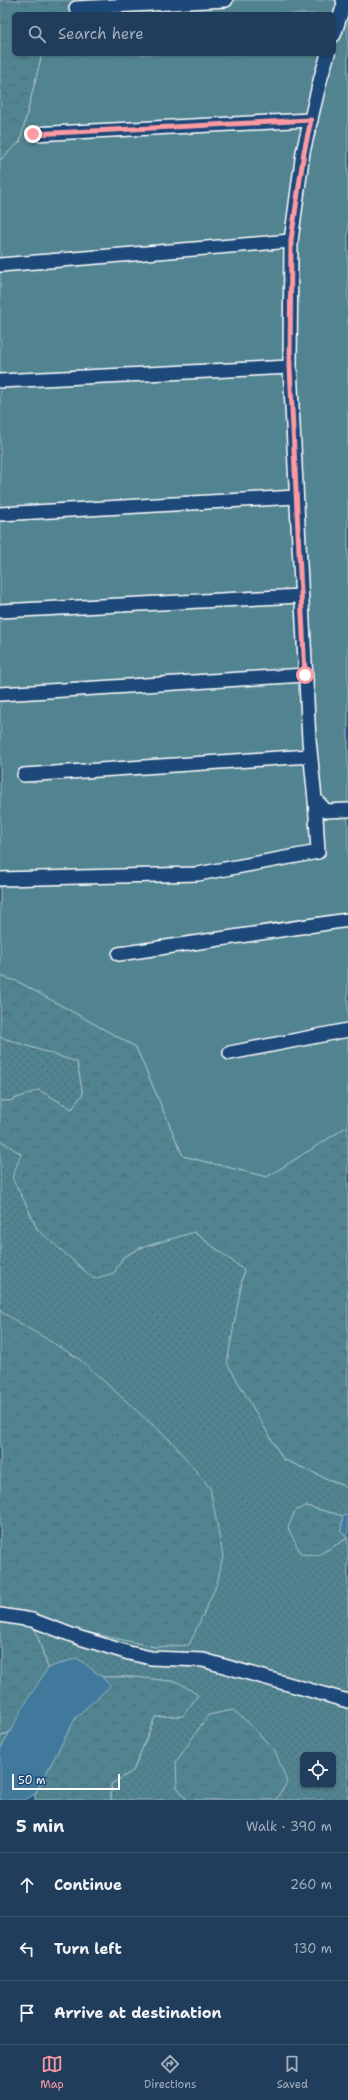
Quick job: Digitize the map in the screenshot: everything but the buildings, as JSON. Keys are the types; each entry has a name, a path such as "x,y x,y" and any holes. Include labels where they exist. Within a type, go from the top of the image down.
{"street":[{"path":"76,8 226,0"},
{"path":"336,29 345,2"},
{"path":"0,879 198,874 318,852 315,799 310,756 295,496 290,367 291,240 304,152 327,56"},
{"path":"33,134 311,120"},
{"path":"0,265 291,240"},
{"path":"0,381 290,367"},
{"path":"0,514 295,496"},
{"path":"0,611 301,596"},
{"path":"0,694 305,675"},
{"path":"24,775 310,756"},
{"path":"315,799 326,811 348,810"},
{"path":"119,954 348,920"},
{"path":"230,1053 348,1030"},
{"path":"0,1615 32,1620 78,1637 129,1653 151,1658 203,1660 348,1701"}],"green space":[{"path":"0,0 78,0 73,12 12,12 12,56 42,56 20,142 0,160"},
{"path":"78,0 348,0 348,1126 267,1177 183,1156 136,1047 17,981 0,976 0,160 20,142 42,56 336,56 336,12 73,12"},
{"path":"0,976 17,981 136,1047 183,1156 267,1177 348,1126 348,1488 283,1459 227,1363 244,1270 194,1232 140,1248 123,1257 114,1273 94,1279 37,1229 12,1178 21,1154 0,1140 0,1101 9,1101 39,1090 72,1109 83,1094 77,1062 0,1037"},
{"path":"0,1037 77,1062 83,1094 72,1109 39,1090 9,1101 0,1101"},
{"path":"0,1140 21,1154 26,1204 37,1229 114,1273 123,1257 140,1248 194,1232 244,1270 228,1363 283,1459 348,1488 348,1515 343,1516 306,1506 318,1555 348,1538 348,1800 111,1800 111,1784 133,1771 155,1717 183,1716 178,1682 134,1677 102,1677 77,1658 48,1668 32,1620 155,1647 3,1313 0,1311"},
{"path":"0,1311 78,1358 173,1443 210,1488 223,1556 217,1584 189,1645 155,1647 32,1620 48,1668 10,1732 0,1737"},
{"path":"306,1506 343,1516 341,1532 348,1538 318,1555 301,1554 288,1528 295,1511"},
{"path":"102,1677 134,1677 178,1682 198,1695 183,1716 155,1717 133,1771 111,1784 111,1800 35,1800 35,1794 76,1717 109,1686"},
{"path":"233,1710 249,1723 275,1751 287,1782 276,1800 187,1800 177,1787 176,1762 208,1715"},
{"path":"10,1732 0,1750 0,1737"}],"water":[{"path":"348,1515 348,1537 341,1532 343,1516"},
{"path":"77,1658 102,1677 110,1686 76,1717 35,1794 25,1800 0,1800 0,1750 29,1697 48,1668"}],"route":[{"path":"33,134 311,120 304,152 291,240 290,367 305,675"}]}
